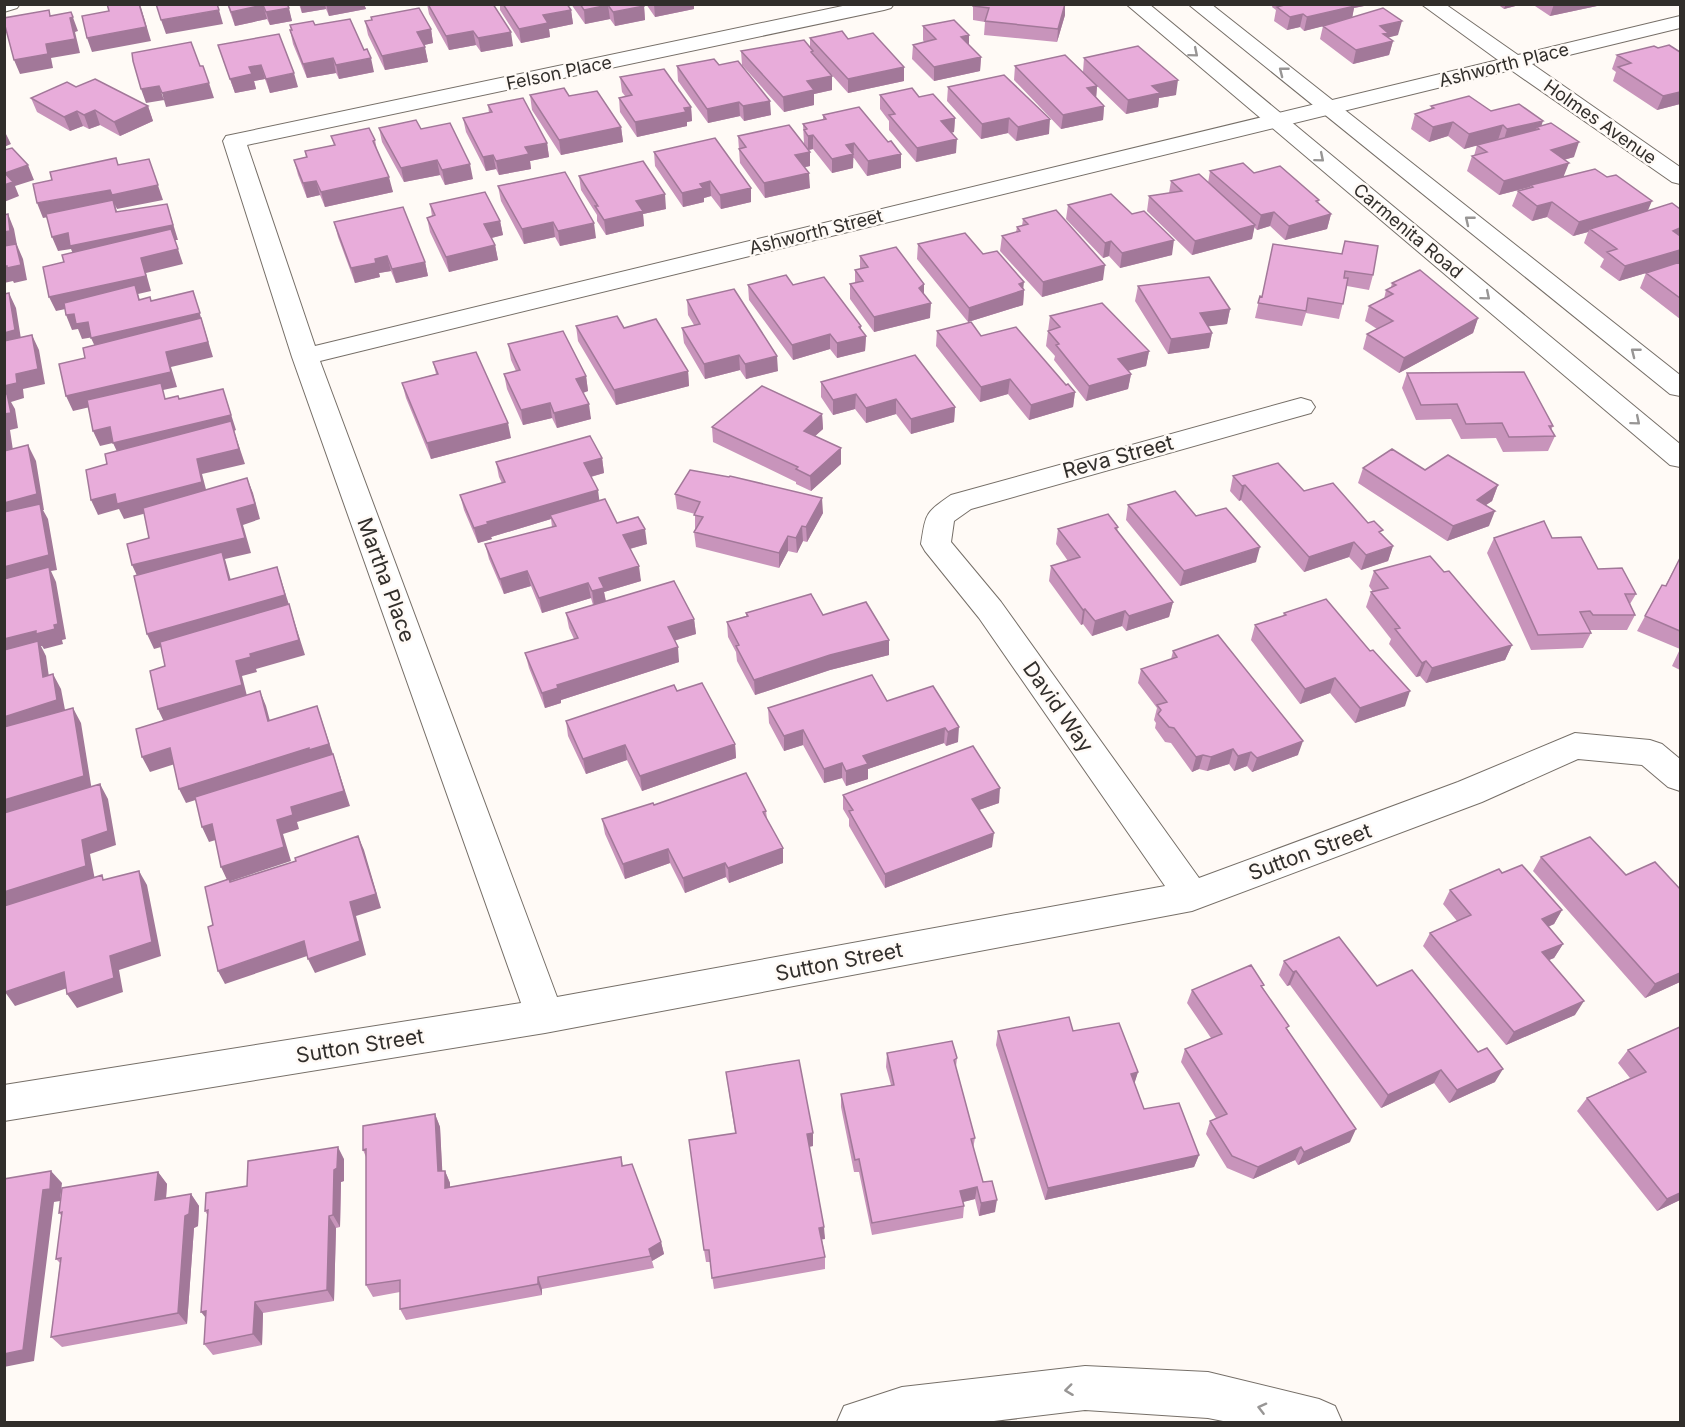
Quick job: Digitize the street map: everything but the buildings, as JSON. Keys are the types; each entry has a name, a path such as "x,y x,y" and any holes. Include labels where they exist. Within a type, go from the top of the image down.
{"main road":[{"path":"4,6 10,4"},
{"name":"Felson Place","path":"234,141 884,4"},
{"name":"Carmenita Road","path":"1136,4 1680,458"},
{"path":"1198,4 1680,388"},
{"name":"Holmes Avenue","path":"1431,4 1680,177"},
{"name":"Ashworth Place","path":"1328,108 1680,22"},
{"name":"Ashworth Street","path":"305,357 1328,108"},
{"name":"Martha Place","path":"234,141 305,357 545,1016"},
{"name":"Reva Street","path":"940,517 961,502 1301,407"},
{"name":"David Way","path":"940,517 936,544 990,610 1192,896"},
{"name":"Sutton Street","path":"4,1103 545,1016 1192,896 1470,792 1575,746 1650,753 1680,778"},
{"path":"860,1422 902,1410 1085,1388 1208,1395 1319,1422"}]}
